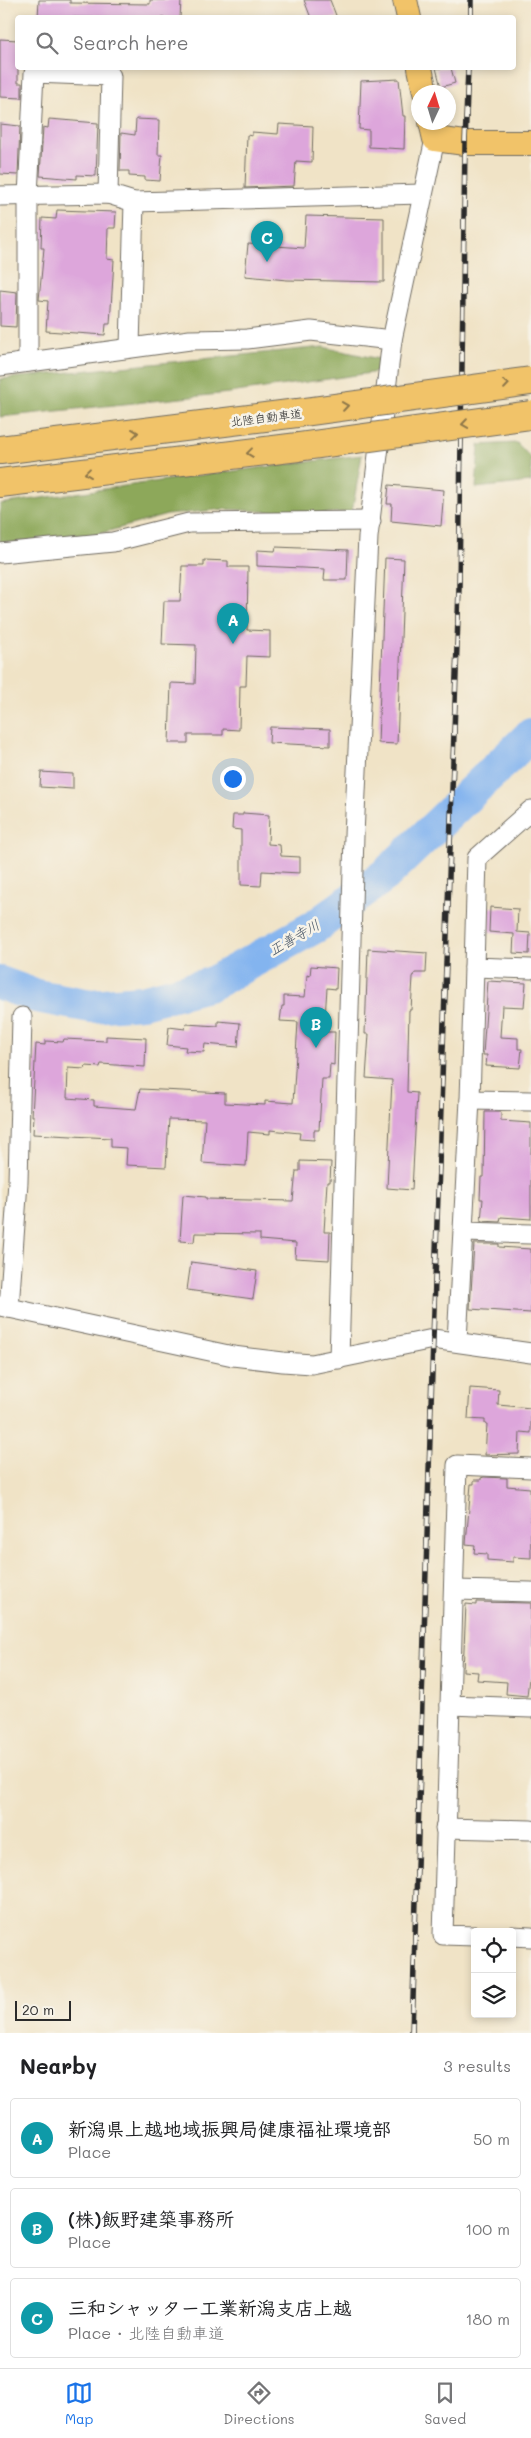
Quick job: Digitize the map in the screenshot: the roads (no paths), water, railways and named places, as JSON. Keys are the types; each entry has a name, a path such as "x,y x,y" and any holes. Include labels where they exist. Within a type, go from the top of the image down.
{"highway":[{"name":"北陸自動車道","path":"0,450 297,413 531,381"},
{"path":"0,483 298,447 531,416"}],"main road":[{"path":"405,0 408,15"},
{"path":"420,70 424,85"},
{"path":"433,131 465,144 531,143"}],"street":[{"path":"28,362 28,196 34,73 111,76 108,194"},
{"path":"338,1359 354,835 371,521 392,340 433,131"},
{"path":"0,196 108,194 134,202 422,194"},
{"path":"130,348 134,202"},
{"path":"0,366 190,340 247,339 311,331 392,340"},
{"path":"0,553 112,542 189,523 371,521"},
{"path":"457,1341 470,1100 477,858 531,810"},
{"path":"474,967 531,969"},
{"path":"22,1017 18,1182 5,1307 234,1356 312,1364 432,1339 457,1341 531,1353"},
{"path":"470,1100 531,1101"},
{"path":"464,1232 531,1234"},
{"path":"471,1936 443,1935 455,1590 457,1465 531,1468"},
{"path":"455,1590 531,1592"},
{"path":"450,1705 531,1708"},
{"path":"446,1828 531,1830"},
{"path":"516,1936 531,1937"}],"waterway":[{"name":"正善寺川","path":"0,983 36,996 91,1006 142,1002 211,984 316,926 385,875 531,735"}],"railway":[{"path":"471,0 471,15"},
{"path":"412,2033 433,1339 459,588 465,143 468,70"}],"place":[{"name":"三和シャッター工業新潟支店上越","path":"267,262"},
{"name":"新潟県上越地域振興局健康福祉環境部","path":"233,644"},
{"name":"(株)飯野建築事務所","path":"316,1048"}]}
